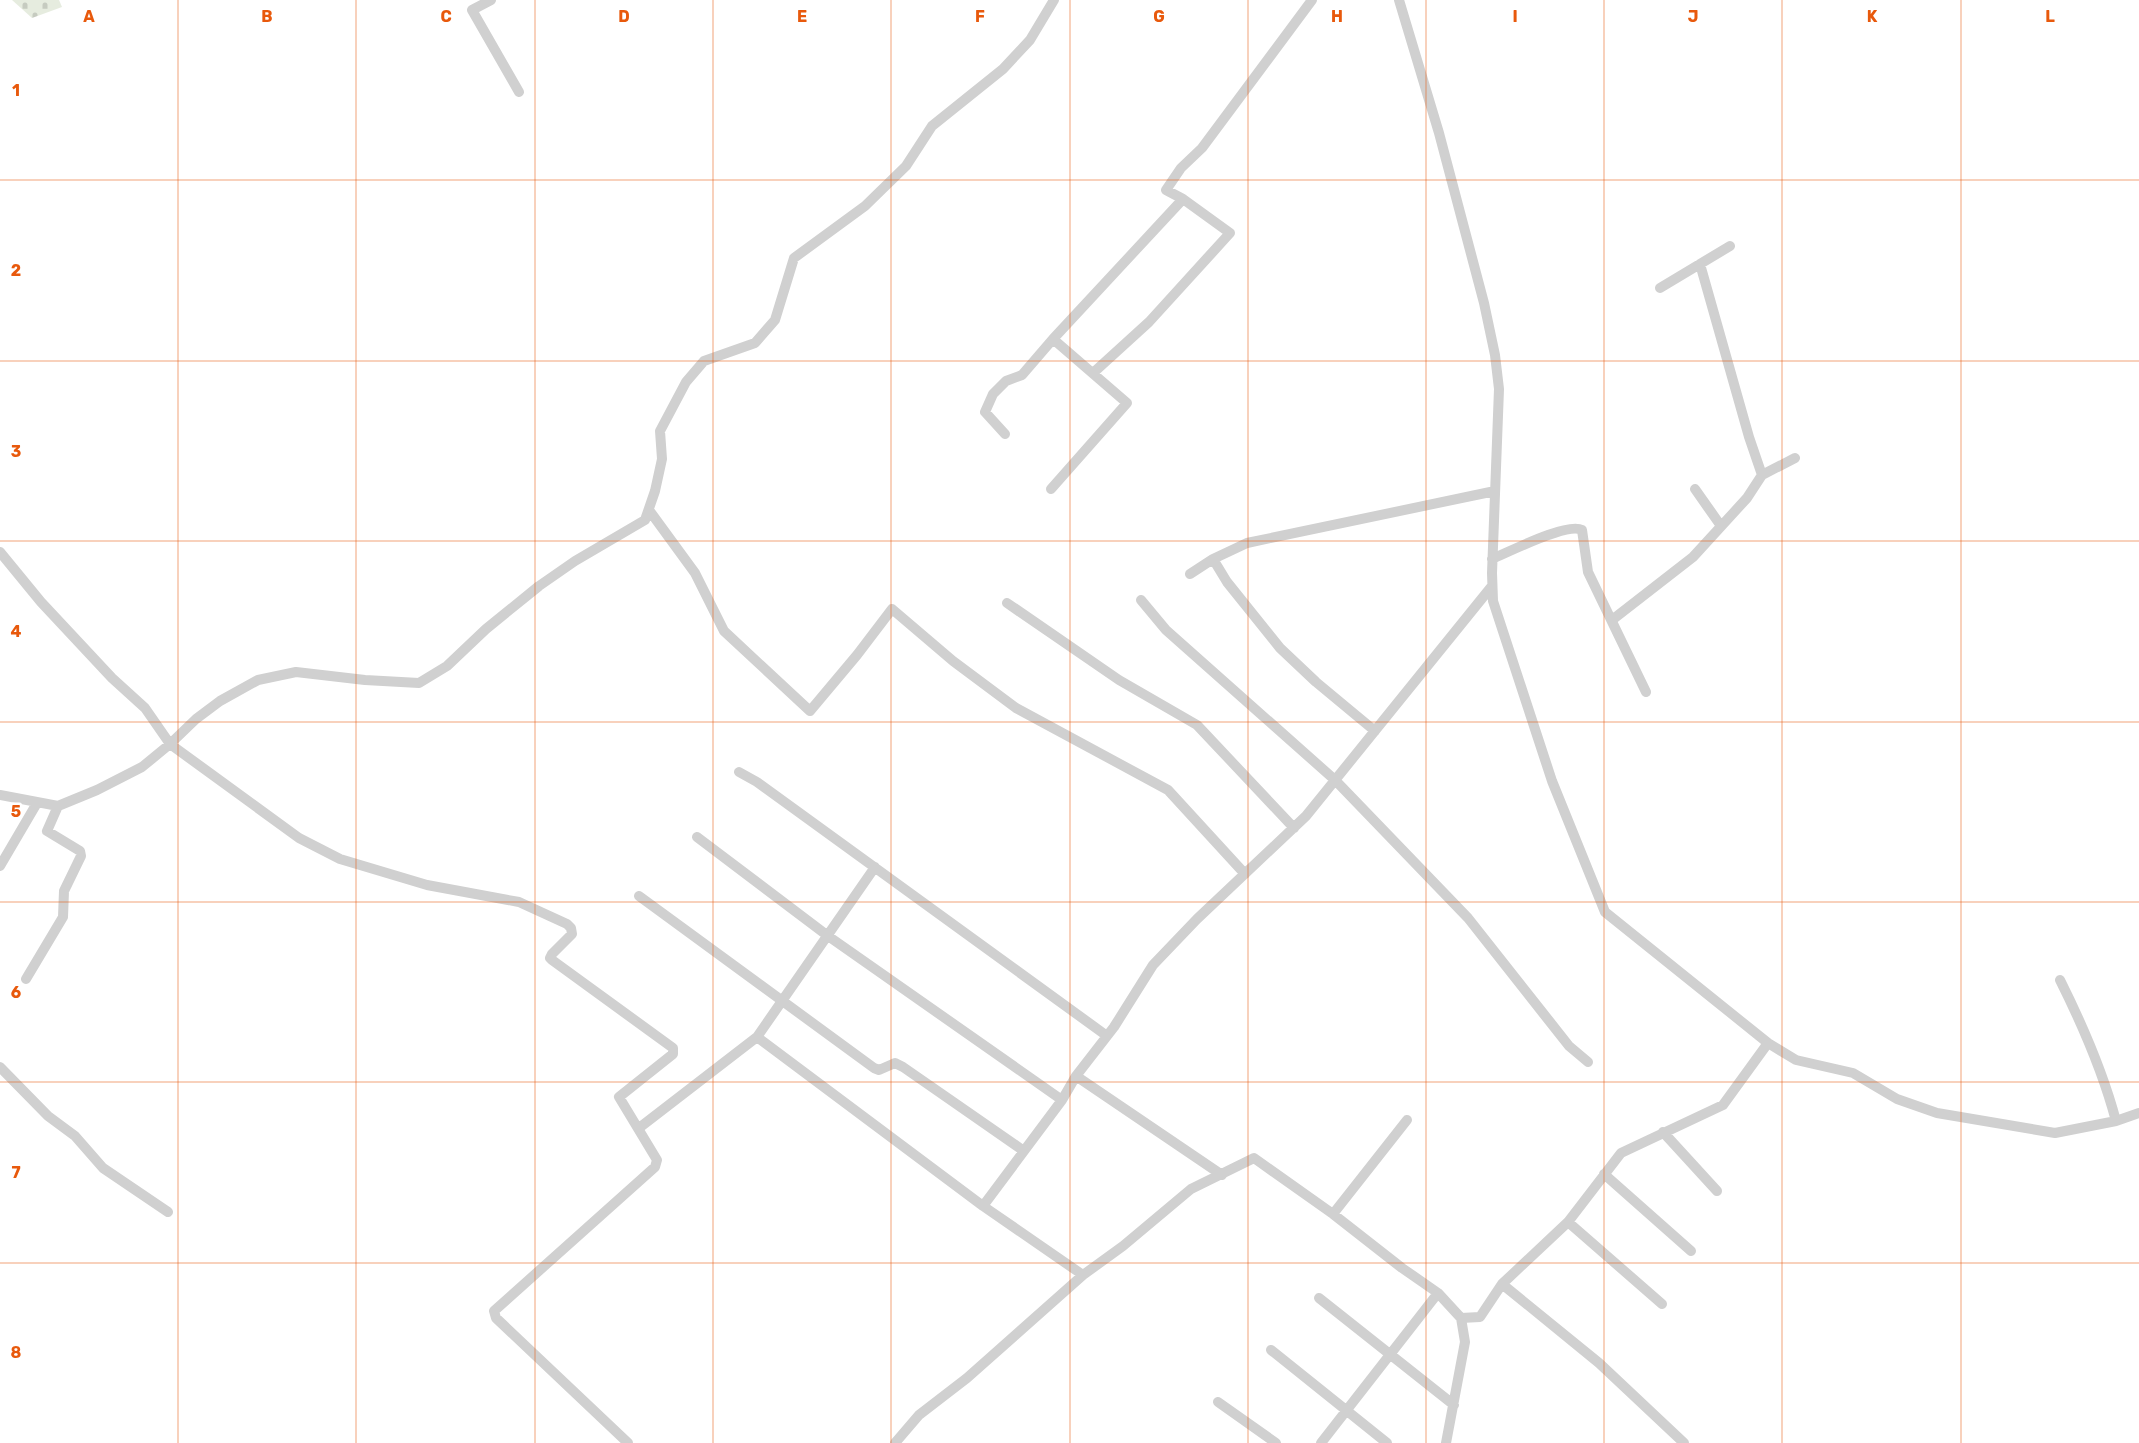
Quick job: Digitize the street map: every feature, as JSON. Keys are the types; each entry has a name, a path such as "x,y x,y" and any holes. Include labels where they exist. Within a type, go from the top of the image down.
{"street":[{"path":"490,0 472,10 519,92"},
{"path":"0,795 58,806 97,790 142,767 196,719 220,701 258,680 296,672 365,680 419,683 446,666 539,586 575,561 645,520 655,491 662,460 660,431 686,382 704,361 755,343 775,320 794,258 865,206 906,166 932,126 1003,69 1030,40 1054,0"},
{"path":"1093,373 1150,322 1230,233 1183,199 1166,190 1181,168 1202,148 1312,0"},
{"path":"1399,0 1440,133 1484,303 1495,355 1499,389 1492,559 1493,601 1552,781 1605,912 1768,1043 1796,1060 1853,1073 1897,1099 1936,1114 2054,1133 2116,1121 2139,1113"},
{"path":"1005,434 985,412 993,394 1006,381 1022,375 1183,199"},
{"path":"1660,288 1730,246"},
{"path":"1700,264 1748,437 1762,475"},
{"path":"1052,489 1127,403 1053,339"},
{"path":"1612,620 1693,558 1747,498 1762,475 1795,458"},
{"path":"1695,489 1721,526"},
{"path":"1190,574 1213,559 1247,543 1495,491"},
{"path":"649,510 695,573 724,631 810,710 857,655 892,608 953,661 1016,708 1168,790 1245,874"},
{"path":"1492,559 1558,532 1578,528 1582,530 1588,572 1646,692"},
{"path":"0,552 42,602 112,678 145,708 170,744 299,838 340,859 427,885 519,902 567,924 571,928 572,934 550,958 673,1048 673,1054 618,1097 639,1128 657,1160 655,1167 496,1307 494,1311 496,1318 628,1443"},
{"path":"1213,559 1227,582 1280,648 1316,682 1375,731"},
{"path":"983,1206 1062,1100 1076,1076 1107,1036 1153,965 1197,919 1294,828 1336,780 1492,586"},
{"path":"1141,600 1166,630 1336,780 1468,918 1569,1046 1588,1062"},
{"path":"1007,603 1119,680 1198,725 1294,828"},
{"path":"739,772 757,782 1107,1036"},
{"path":"0,866 37,803"},
{"path":"26,979 63,917 64,891 81,856 80,851 47,831 58,806"},
{"path":"697,837 828,936 1062,1100"},
{"path":"639,1128 757,1037 875,867"},
{"path":"639,896 874,1068 879,1070 895,1063 1024,1151"},
{"path":"2060,980 2081,1022 2107,1088 2116,1121"},
{"path":"757,1037 983,1206 1084,1276"},
{"path":"1461,1318 1480,1318 1502,1284 1568,1222 1621,1153 1723,1105 1768,1043"},
{"path":"0,1067 48,1116 75,1136 103,1168 168,1212"},
{"path":"1076,1076 1222,1175"},
{"path":"1333,1214 1407,1120"},
{"path":"1663,1132 1717,1191"},
{"path":"895,1443 919,1415 1001,1349 1084,1276 1191,1189 1254,1158 1333,1214 1402,1268 1438,1293 1461,1318 1465,1342 1446,1443"},
{"path":"1604,1174 1691,1251"},
{"path":"1568,1222 1662,1304"},
{"path":"1502,1284 1599,1363 1684,1443"},
{"path":"1321,1443 1438,1293"},
{"path":"1319,1298 1454,1405"},
{"path":"1271,1350 1347,1409 1387,1443"},
{"path":"1218,1402 1276,1443"}],"green space":[{"path":"12,0 59,0 62,7 32,18"}]}
